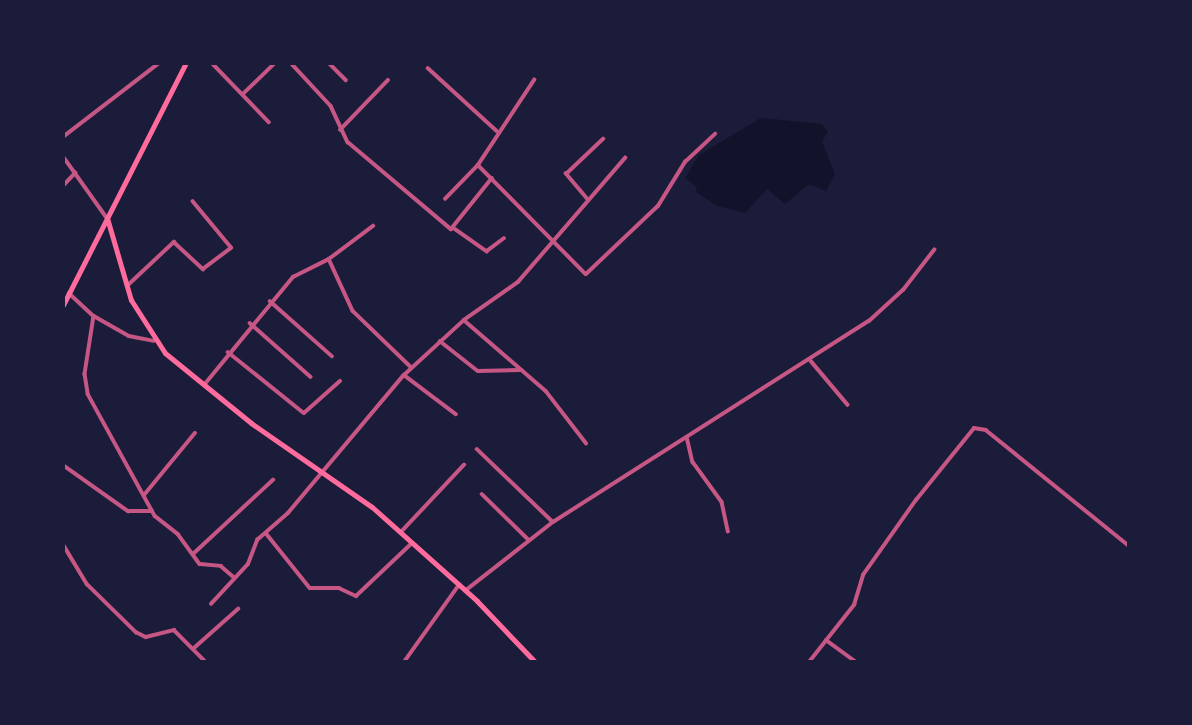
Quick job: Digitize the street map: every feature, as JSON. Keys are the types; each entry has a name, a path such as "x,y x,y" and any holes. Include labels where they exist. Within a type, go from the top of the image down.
{"main road":[{"path":"63,305 186,63"},
{"path":"107,218 126,287 154,341 204,386 322,470 400,532 459,585 536,662"}],"street":[{"path":"63,137 159,63"},
{"path":"212,63 244,93 269,122"},
{"path":"244,93 275,63"},
{"path":"291,63 331,106 340,130 453,229"},
{"path":"329,63 346,80"},
{"path":"428,68 497,131"},
{"path":"340,130 388,79"},
{"path":"445,200 478,165 497,131 534,80"},
{"path":"478,165 555,239 581,272 589,272 658,206 685,162 715,134"},
{"path":"587,199 566,174 603,139"},
{"path":"63,156 107,218"},
{"path":"211,604 235,578 266,533 411,367 464,320 518,282 625,158"},
{"path":"63,187 75,173"},
{"path":"453,229 492,178"},
{"path":"126,287 174,242 203,270 231,248 193,202"},
{"path":"204,386 250,323 299,271 329,259 373,226"},
{"path":"453,229 459,228 487,251 504,238"},
{"path":"465,591 553,522 811,361 869,321 903,290 934,250"},
{"path":"329,259 353,311 411,367"},
{"path":"69,293 94,316 129,336 154,341"},
{"path":"270,301 332,356"},
{"path":"94,316 85,374 88,394 152,511 203,566 221,566 235,578"},
{"path":"464,320 546,391 586,443"},
{"path":"250,323 311,377"},
{"path":"440,341 478,371 522,370"},
{"path":"228,352 304,412 340,382"},
{"path":"811,361 848,405"},
{"path":"404,375 457,414"},
{"path":"808,662 854,605 863,575 916,500 978,427 1129,546"},
{"path":"144,495 195,433"},
{"path":"687,437 693,462 722,502 728,531"},
{"path":"478,449 553,522"},
{"path":"400,532 464,465"},
{"path":"63,466 128,511 152,511"},
{"path":"193,554 273,480"},
{"path":"482,494 529,541"},
{"path":"266,533 310,588 339,588 355,596 412,543"},
{"path":"63,544 87,584 136,632 146,637 174,630 194,648 202,661"},
{"path":"404,662 459,585"},
{"path":"194,648 238,609"},
{"path":"826,640 856,662"}],"shaded area":[{"path":"761,118 821,124 828,131 822,142 835,174 826,191 809,184 785,204 767,189 745,213 718,206 697,193 696,186 685,178 699,155"}]}
